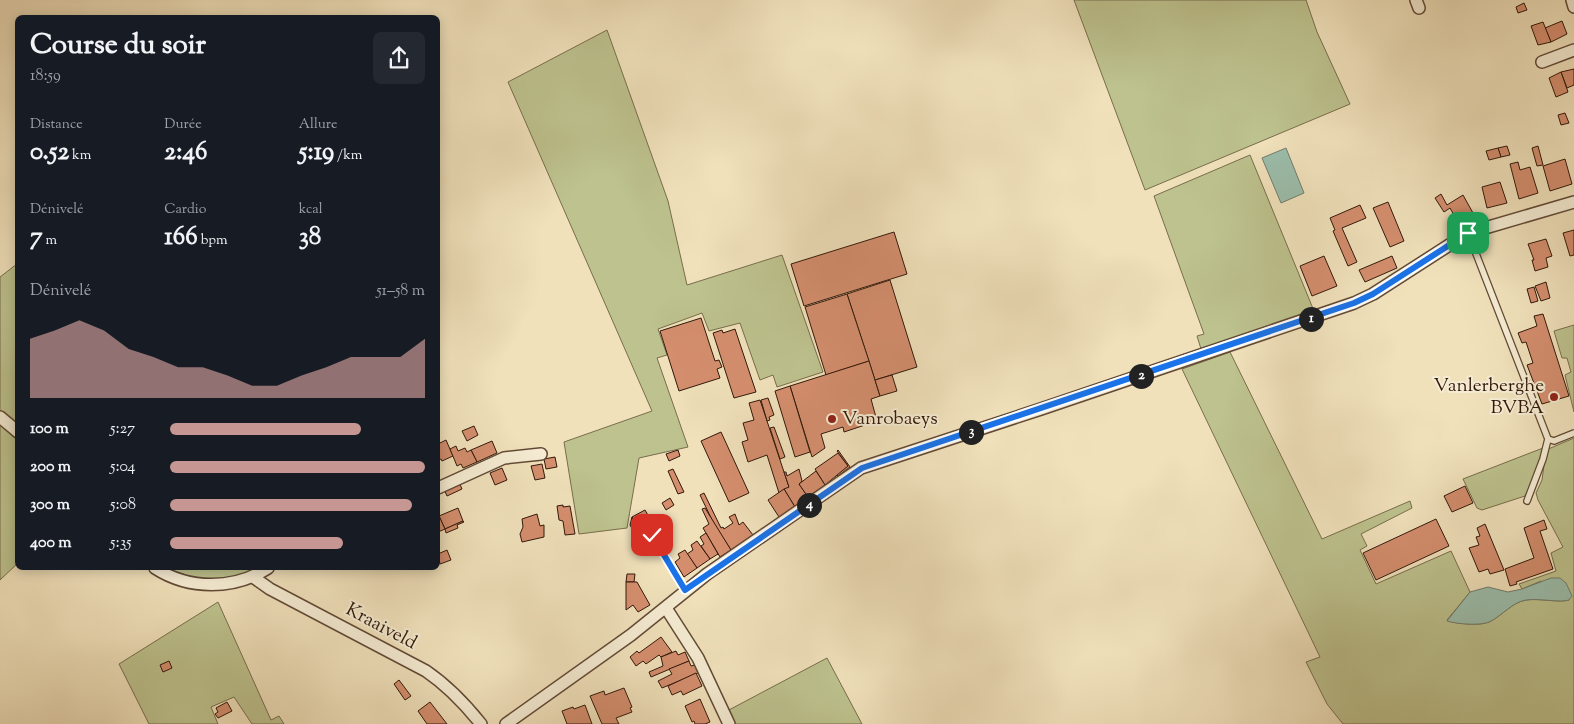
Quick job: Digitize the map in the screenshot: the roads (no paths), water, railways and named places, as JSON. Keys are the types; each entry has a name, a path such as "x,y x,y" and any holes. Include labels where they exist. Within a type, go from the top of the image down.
{"street":[{"path":"1572,0 1574,7"},
{"path":"1542,62 1574,50"},
{"path":"506,724 629,636 666,608 685,590 862,468 1354,303 1373,294 1468,233 1574,202"},
{"path":"0,417 15,430"},
{"path":"440,487 504,458 541,454"},
{"path":"159,570 196,584 213,585 244,580 264,570"},
{"name":"Kraaiveld","path":"253,576 270,589 426,671 442,682 468,707 481,724"},
{"path":"666,608 698,658 729,724"}],"lane":[{"path":"1468,233 1548,439 1543,459 1527,500"},
{"path":"1548,439 1554,441 1574,433"},
{"path":"652,535 685,590"}],"place":[{"name":"Vanlerberghe BVBA","path":"1554,397"},
{"name":"Vanrobaeys","path":"832,419"}]}
